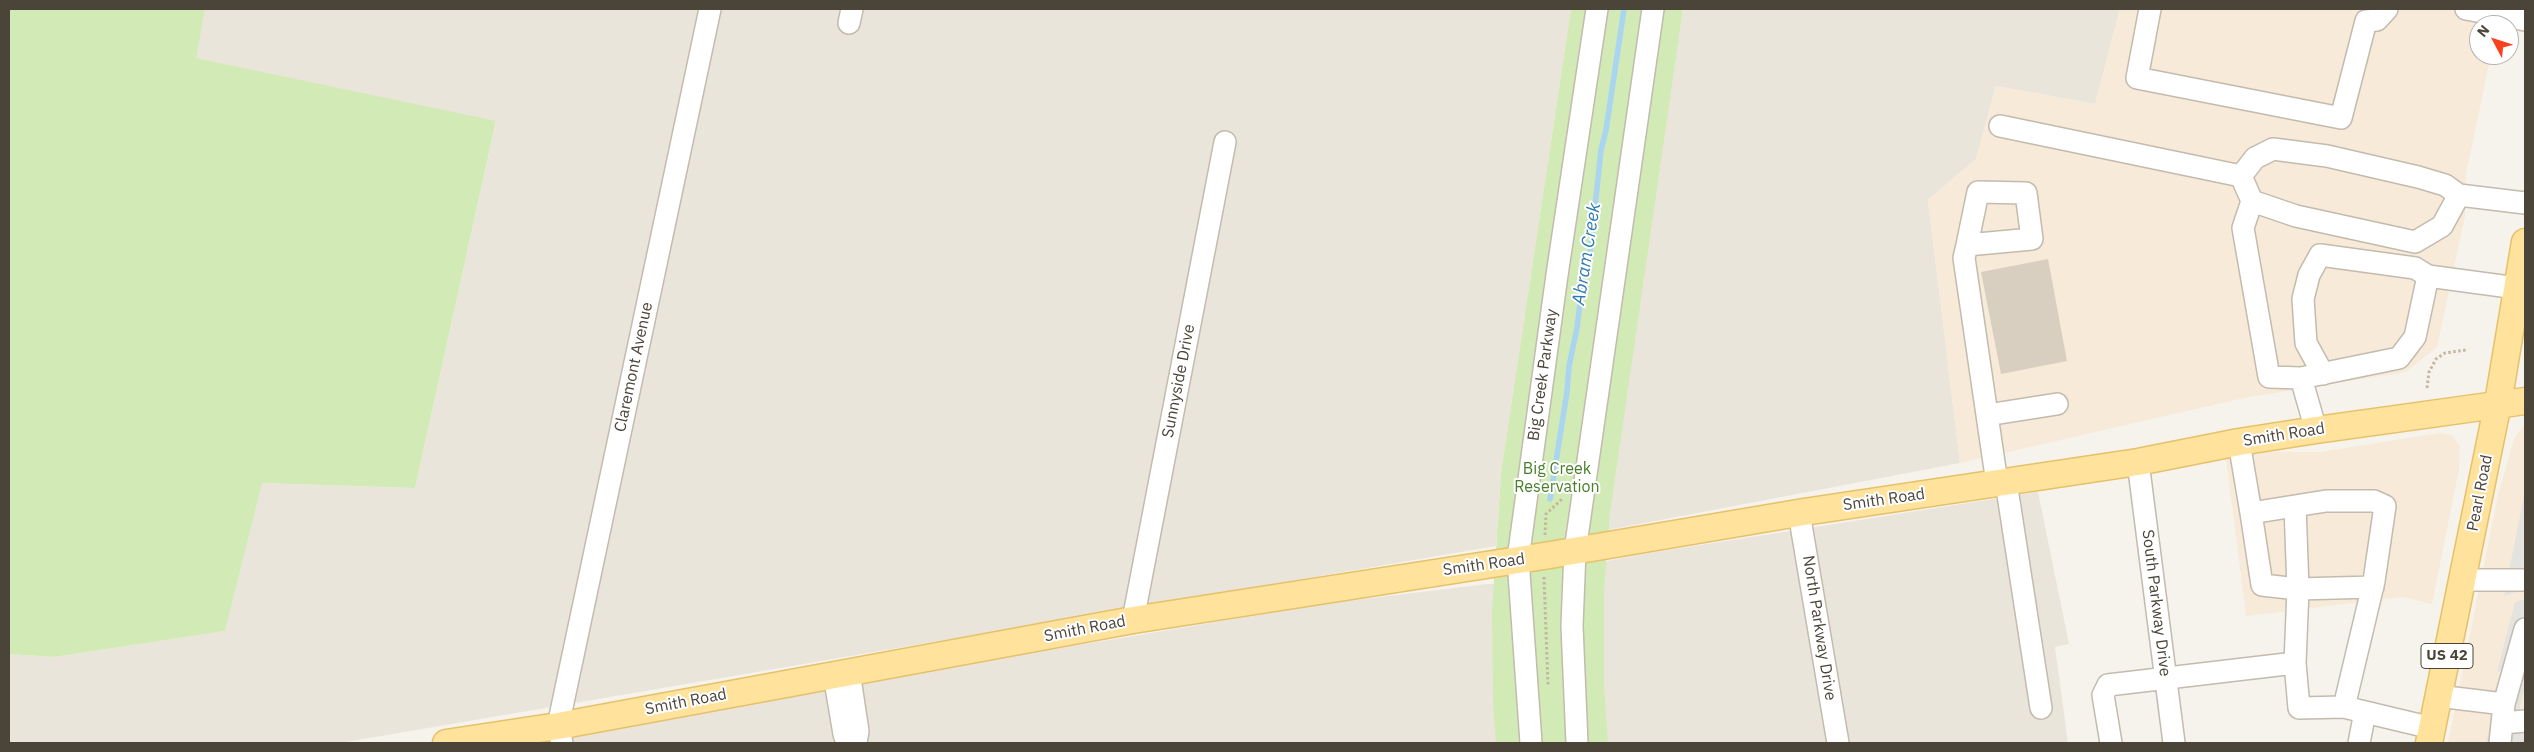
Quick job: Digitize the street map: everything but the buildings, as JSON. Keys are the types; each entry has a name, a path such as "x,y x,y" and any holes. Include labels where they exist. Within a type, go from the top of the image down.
{"main road":[{"name":"Pearl Road","path":"2430,736 2498,403 2525,250"},
{"name":"Smith Road","path":"446,743 560,735 841,674 1133,620 1575,551 1800,513 2138,462 2239,442 2525,400"}],"street":[{"name":"Claremont Avenue","path":"560,735 710,9"},
{"name":"Big Creek Parkway","path":"1531,743 1518,559 1560,255 1597,9"},
{"path":"1577,743 1572,626 1575,551 1653,9"},
{"path":"2150,9 2136,78 2341,118 2376,17"},
{"path":"2466,9 2525,20"},
{"path":"2000,126 2241,176"},
{"name":"Sunnyside Drive","path":"1133,620 1225,142"},
{"path":"2241,176 2255,158 2273,149 2326,156 2418,177 2445,185 2459,195 2525,203"},
{"path":"2241,176 2252,201 2243,228 2269,377 2301,378 2399,358 2414,337 2428,276"},
{"path":"2252,201 2296,216 2415,242 2442,226 2459,195"},
{"path":"1967,245 1964,258 1987,415 2041,708"},
{"path":"2323,374 2306,344 2303,299 2309,275 2320,255 2415,268 2428,276 2518,288"},
{"path":"2301,378 2316,430"},
{"path":"1987,415 2057,404"},
{"path":"2239,442 2262,585 2298,589 2373,587"},
{"name":"South Parkway Drive","path":"2138,462 2174,743"},
{"path":"2251,513 2326,501 2374,501 2385,506 2373,587 2344,707"},
{"path":"2295,506 2298,589 2295,663 2299,708 2344,707 2365,712 2430,736"},
{"name":"North Parkway Drive","path":"1800,513 1838,743"},
{"path":"2462,580 2525,580"},
{"path":"2502,723 2525,628"},
{"path":"2111,743 2102,695 2108,686 2295,663"},
{"path":"841,674 844,734 847,743"},
{"path":"841,674 858,731 856,743"},
{"path":"2438,696 2502,723 2525,722"},
{"path":"2359,743 2365,712"}],"path":[{"path":"2427,388 2429,372 2436,360 2445,353 2466,350"}],"shaded area":[{"path":"205,9 1571,9 1501,473 1496,546 340,743 9,743 9,654 54,657 225,631 261,483 415,488 496,122 195,58"},
{"path":"1683,9 2120,9 2095,104 1996,86 1976,159 1928,200 1960,463 1608,530 1618,444"},
{"path":"2120,9 2500,9 2499,15 2469,15 2469,65 2489,65 2466,174 2465,216 2437,347 2406,372 2244,398 1960,463 1928,200 1976,159 1996,86 2095,104"},
{"path":"2525,424 2525,743 2448,743 2498,495 2514,439"},
{"path":"2440,433 2452,435 2460,447 2459,469 2432,604 2403,597 2246,616 2226,458 2268,452 2320,452"},
{"path":"2525,491 2525,589 2504,596"},
{"path":"2038,492 2069,644 2055,647 2068,743 1583,743 1598,563 1637,555"},
{"path":"1487,584 1505,584 1516,743 494,743 1330,603"},
{"path":"2525,599 2525,685 2520,710 2525,714 2525,743 2486,743 2492,717 2490,711 2498,686 2514,665 2497,672 2515,602"}],"green space":[{"path":"9,9 205,9 196,58 496,121 415,488 262,483 225,631 54,657 9,654"},
{"name":"Big Creek Reservation","path":"1571,9 1683,9 1610,513 1604,593 1604,685 1608,743 1496,743 1493,705 1492,612 1501,473"}],"waterway":[{"name":"Abram Creek","path":"1550,499 1583,278 1588,273 1601,150 1606,130 1624,9"}]}
